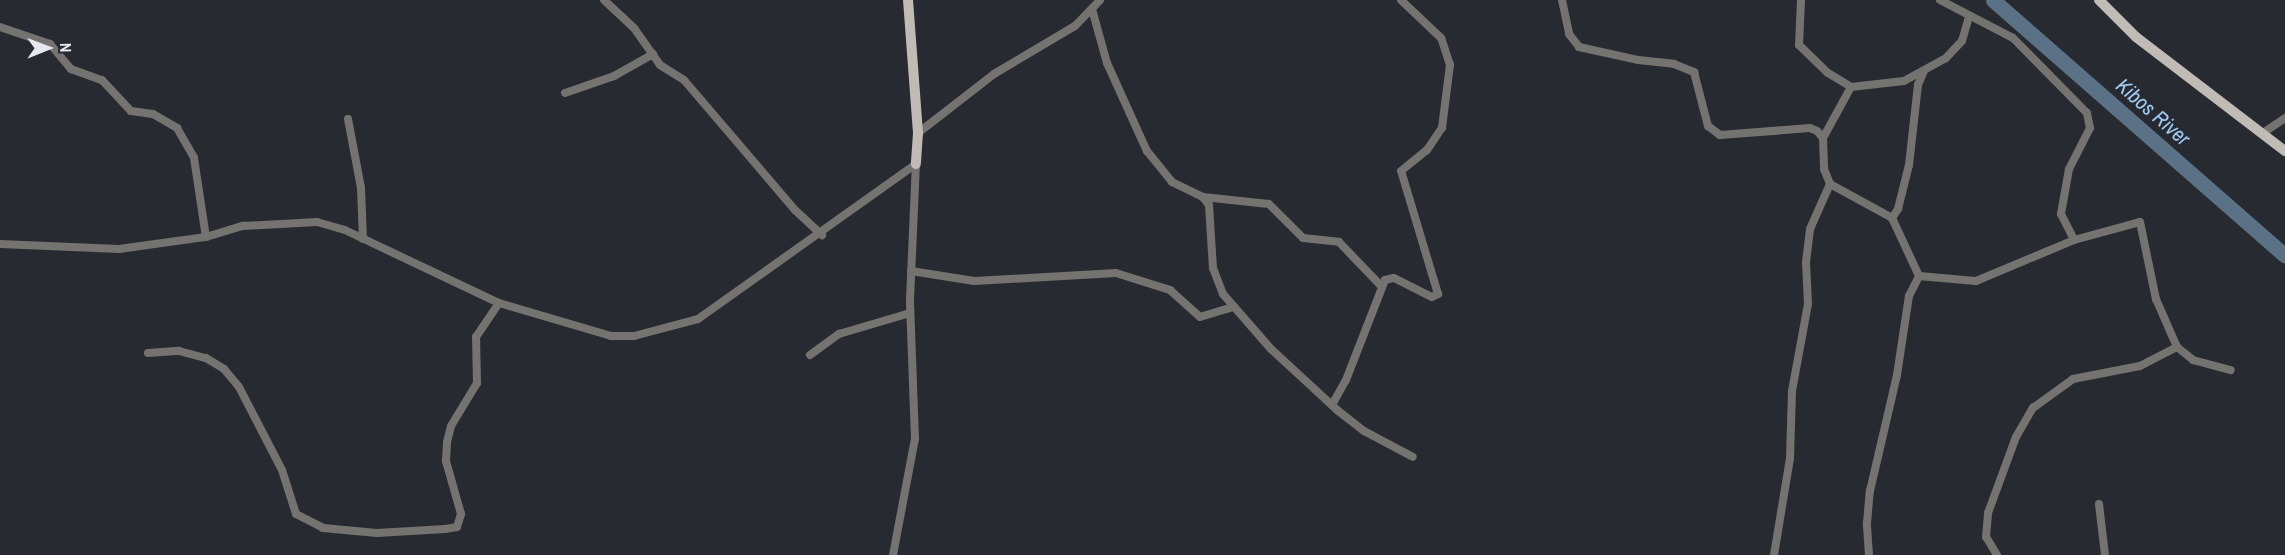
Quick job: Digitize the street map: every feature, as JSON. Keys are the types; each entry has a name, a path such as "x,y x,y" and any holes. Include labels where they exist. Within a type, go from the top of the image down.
{"main road":[{"path":"908,0 918,133 916,164"},
{"path":"2099,0 2154,52 2285,151"}],"street":[{"path":"604,0 634,28 660,66 684,80 822,235"},
{"path":"918,133 994,74 1059,38 1100,0"},
{"path":"1332,405 1346,380 1381,286 1391,278 1432,297 1439,290 1401,171 1426,150 1442,128 1450,65 1441,38 1401,0"},
{"path":"1562,0 1569,34 1579,47 1638,60 1674,64 1694,72 1708,126 1720,135 1810,128 1823,138"},
{"path":"1801,0 1799,45 1828,73 1851,87 1904,81 1946,58 1962,41 1969,16"},
{"path":"1940,0 2013,38 2087,113 2090,129 2069,169 2061,214 2074,240"},
{"path":"1092,9 1107,63 1147,151 1172,182 1203,196 1269,204 1303,238 1339,242 1381,286"},
{"path":"0,27 50,44 71,69 102,81 131,111 153,114 177,128 194,158 206,237"},
{"path":"565,93 614,76 653,54"},
{"path":"1892,218 1898,209 1909,165 1918,85 1924,71"},
{"path":"1851,87 1823,138 1824,169 1830,184 1892,218 1919,276"},
{"path":"348,118 360,188 363,239"},
{"path":"2263,133 2285,118"},
{"path":"0,244 119,249 206,237 243,226 306,221 329,225 363,239 499,303 610,336 634,336 698,319 822,235 916,164"},
{"path":"893,555 915,439 910,313 916,164"},
{"path":"1774,555 1790,458 1792,391 1808,304 1806,262 1810,229 1830,184"},
{"path":"1203,196 1209,205 1215,283 1233,307 1332,405 1364,431 1413,457"},
{"path":"1919,276 1976,280 2074,240 2140,222 2156,298 2176,347 2193,360 2230,370"},
{"path":"911,271 974,281 1116,273 1170,290 1200,317 1233,307"},
{"path":"1869,555 1867,523 1870,490 1897,375 1909,296 1919,276"},
{"path":"148,353 179,351 206,358 224,369 239,387 282,470 296,514 323,528 377,532 445,529 457,527 461,514 446,461 447,442 451,426 477,383 476,337 499,303"},
{"path":"810,355 838,334 910,313"},
{"path":"1997,555 1986,537 1988,513 2016,437 2033,408 2073,379 2140,366 2176,347"},
{"path":"2099,504 2105,555"}],"waterway":[{"name":"Kibos River","path":"1993,0 2285,256"}]}
